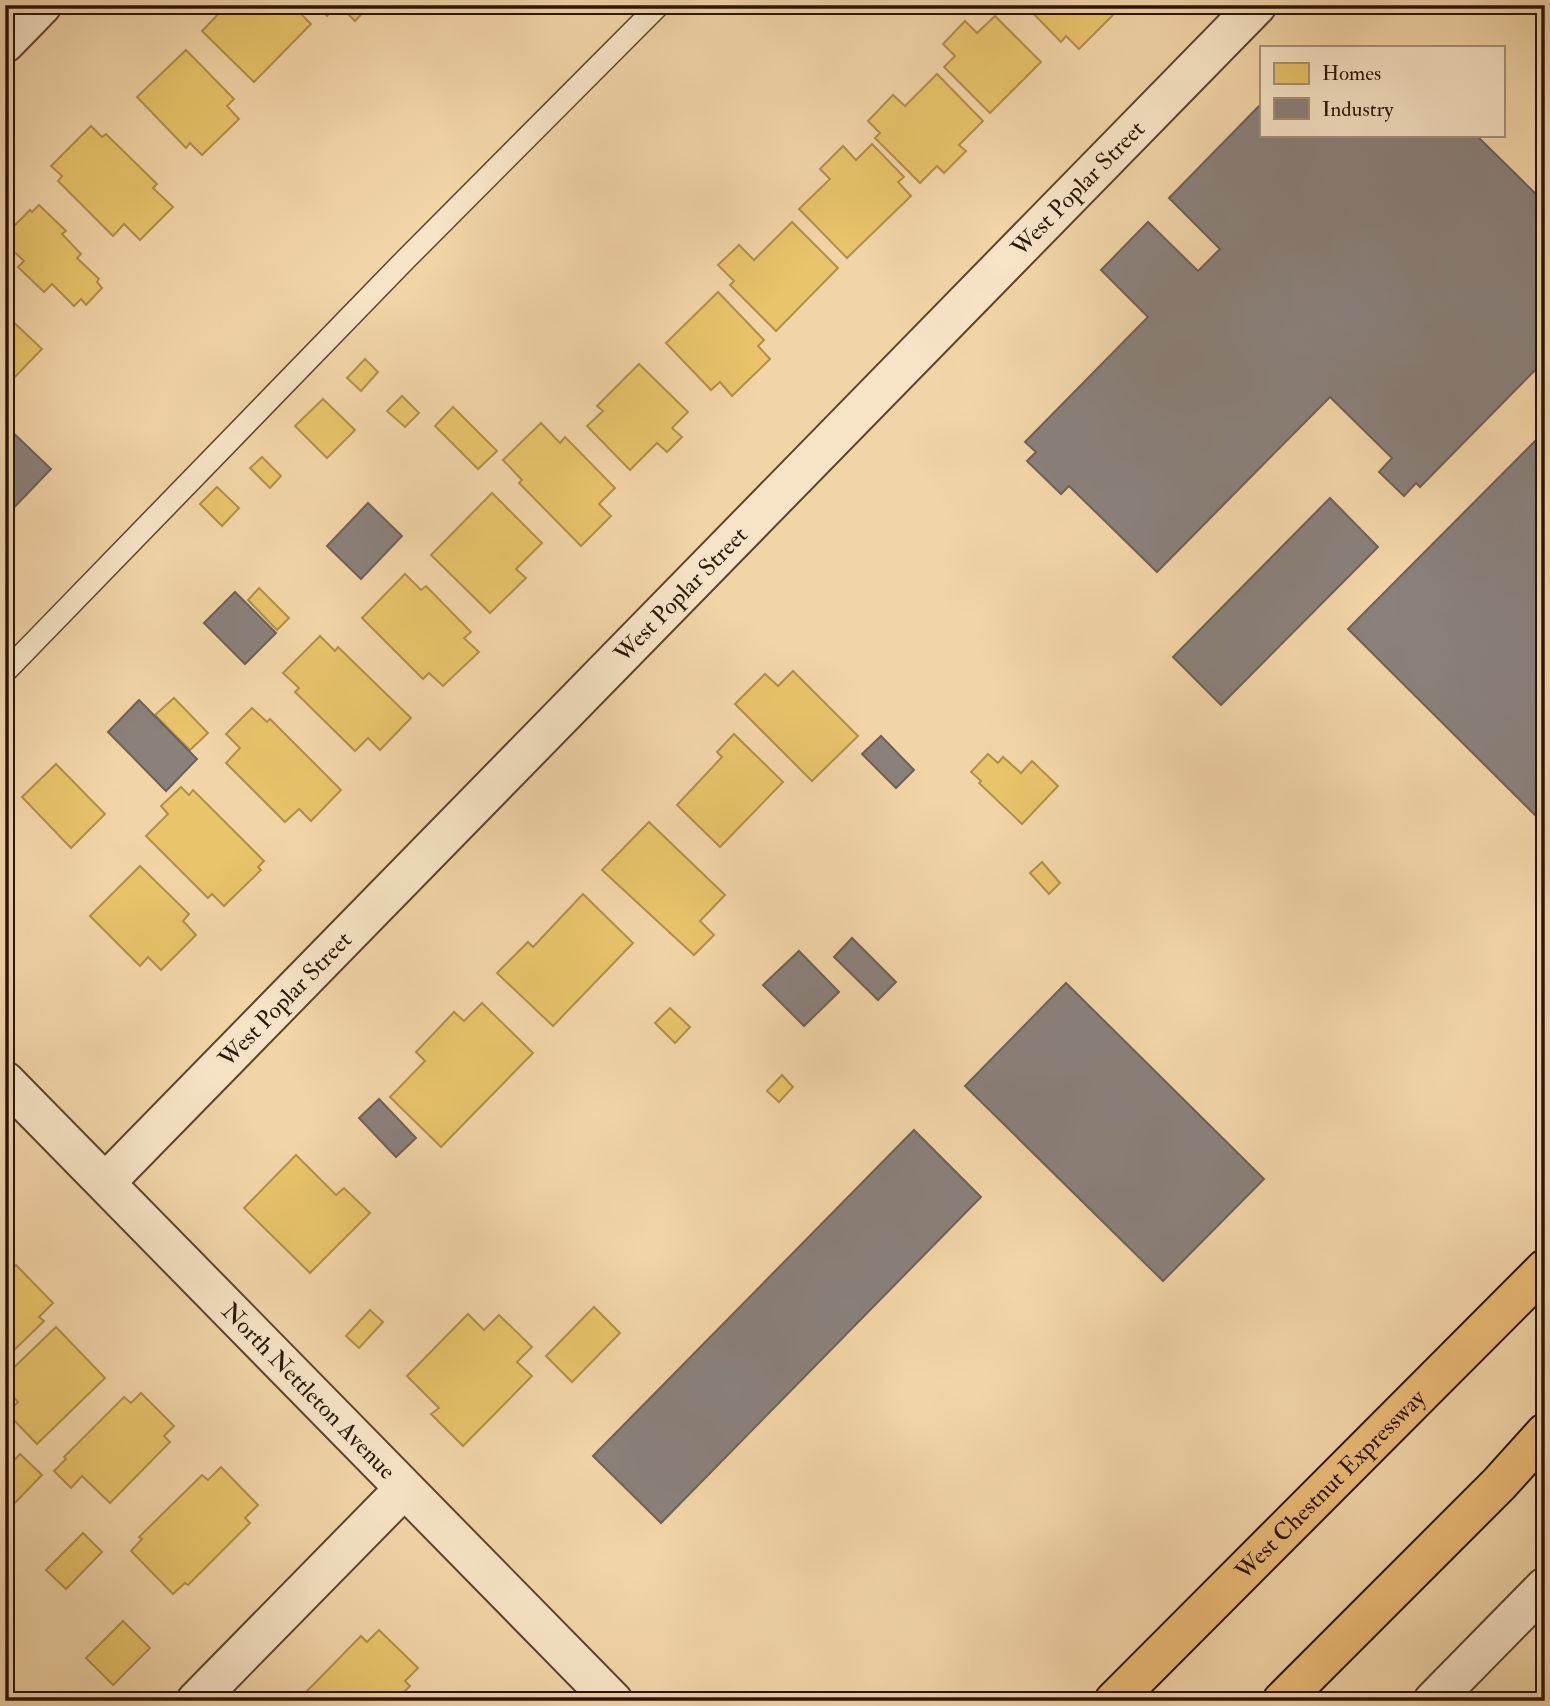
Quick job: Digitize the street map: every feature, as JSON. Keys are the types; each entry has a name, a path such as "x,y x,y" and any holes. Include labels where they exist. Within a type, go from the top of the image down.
{"main road":[{"name":"West Chestnut Expressway","path":"1114,1701 1545,1269"},
{"path":"1282,1701 1489,1494 1545,1433"}],"street":[{"path":"5,43 43,5"},
{"name":"West Poplar Street","path":"106,1182 1257,5"},
{"name":"North Nettleton Avenue","path":"5,1081 613,1701"},
{"path":"196,1701 404,1489"},
{"path":"1433,1701 1545,1587"}],"lane":[{"path":"5,672 405,260 659,5"}],"building: Homes":[{"path":"227,5 292,5 311,24 254,82 202,31"},
{"path":"316,5 337,5 327,16"},
{"path":"339,5 370,5 355,21"},
{"path":"1025,5 1112,5 1117,11 1079,49 1066,36 1061,42"},
{"path":"995,16 1041,62 990,113 944,67 955,56 943,44 965,21 977,33"},
{"path":"186,50 234,99 227,106 239,119 202,155 190,143 186,148 137,97"},
{"path":"937,74 983,121 959,145 966,151 944,173 937,166 920,183 875,138 880,133 868,121 893,95 905,106"},
{"path":"91,126 102,137 106,134 157,184 153,188 173,207 140,240 124,224 113,236 58,181 62,176 51,166"},
{"path":"872,144 904,177 898,182 911,196 847,258 799,209 830,179 820,169 843,146 856,160"},
{"path":"39,205 66,231 62,234 81,254 77,258 99,279 97,282 102,288 86,305 81,299 74,306 52,284 44,292 18,267 24,261 5,243 5,235 30,210 32,212"},
{"path":"792,222 838,268 776,331 730,285 734,281 718,265 739,245 754,260"},
{"path":"718,292 764,340 758,346 770,359 732,396 720,382 711,390 666,343"},
{"path":"5,314 42,349 5,387"},
{"path":"365,359 378,372 361,391 347,378"},
{"path":"639,364 688,412 672,428 682,437 667,452 657,443 630,470 587,426 603,411 597,406"},
{"path":"402,396 419,413 405,427 387,411"},
{"path":"323,399 355,430 327,458 295,426"},
{"path":"453,407 497,451 478,469 435,426"},
{"path":"541,423 560,443 565,437 615,488 599,504 611,516 581,546 519,483 522,480 503,460"},
{"path":"262,457 281,476 270,488 250,468"},
{"path":"217,487 239,508 222,526 200,504"},
{"path":"492,493 542,543 516,569 526,578 490,613 431,555"},
{"path":"405,574 421,590 426,586 471,632 464,638 479,652 443,686 429,673 423,679 362,618"},
{"path":"259,588 289,618 277,630 248,600"},
{"path":"320,636 335,651 338,647 411,718 380,750 368,738 355,751 295,692 299,688 283,673"},
{"path":"793,671 858,736 812,781 735,704 765,674 778,686"},
{"path":"174,698 208,733 190,750 155,715"},
{"path":"252,708 267,722 270,719 341,790 311,821 299,809 285,822 226,763 240,748 226,734"},
{"path":"734,734 783,782 720,847 677,805 722,757 717,752"},
{"path":"988,754 998,763 1003,757 1021,773 1032,761 1058,786 1022,824 971,772"},
{"path":"56,764 105,814 71,848 22,797"},
{"path":"181,787 189,795 193,790 264,861 258,867 261,870 224,906 212,894 208,898 146,836 168,814 161,806"},
{"path":"649,822 725,895 700,921 714,935 694,955 602,870"},
{"path":"1042,862 1060,883 1049,894 1030,873"},
{"path":"140,866 189,914 183,921 196,935 161,970 148,957 140,966 90,916"},
{"path":"583,894 633,943 553,1026 497,973 528,942 533,947"},
{"path":"482,1003 533,1053 441,1147 390,1097 425,1061 416,1052 454,1012 464,1021"},
{"path":"670,1008 690,1027 675,1043 655,1023"},
{"path":"782,1075 793,1087 779,1102 767,1091"},
{"path":"296,1155 336,1195 344,1188 370,1213 310,1273 244,1208"},
{"path":"16,1265 53,1303 39,1317 44,1321 5,1359 5,1275"},
{"path":"594,1307 620,1333 572,1382 546,1356"},
{"path":"370,1310 383,1322 359,1348 346,1336"},
{"path":"468,1314 484,1330 499,1315 532,1347 517,1362 532,1376 463,1446 431,1414 439,1408 407,1376"},
{"path":"56,1327 105,1378 37,1444 7,1413 18,1402 5,1388 5,1376"},
{"path":"141,1393 174,1426 164,1436 170,1442 110,1503 82,1476 71,1488 54,1471 66,1459 64,1457 124,1397 131,1403"},
{"path":"20,1454 42,1475 11,1507 5,1502 5,1470"},
{"path":"221,1467 258,1505 245,1518 250,1523 188,1585 185,1583 173,1594 131,1551 142,1539 139,1537 202,1475 208,1480"},
{"path":"83,1533 102,1552 66,1589 46,1570"},
{"path":"123,1621 150,1648 113,1685 86,1658"},
{"path":"379,1630 418,1668 405,1681 410,1686 395,1701 305,1701 308,1697 305,1693 361,1636 367,1642"}],"building: Industry":[{"path":"1260,105 1260,136 1477,136 1545,203 1545,360 1420,487 1416,483 1404,496 1379,472 1392,458 1330,397 1157,572 1069,486 1061,494 1027,461 1036,452 1025,442 1148,317 1101,270 1148,222 1198,271 1220,249 1169,198"},
{"path":"5,425 51,469 5,517"},
{"path":"1545,431 1545,825 1348,629"},
{"path":"1330,498 1378,547 1221,705 1173,657"},
{"path":"368,503 402,536 361,579 327,546"},
{"path":"235,592 276,633 245,664 204,623"},
{"path":"139,700 197,759 166,791 108,732"},
{"path":"881,736 914,770 896,788 862,754"},
{"path":"852,938 896,982 878,1000 834,957"},
{"path":"799,951 839,992 804,1026 763,985"},
{"path":"1066,983 1264,1179 1163,1281 965,1086"},
{"path":"379,1099 416,1138 396,1157 359,1118"},
{"path":"914,1130 981,1197 661,1523 593,1456"}]}
